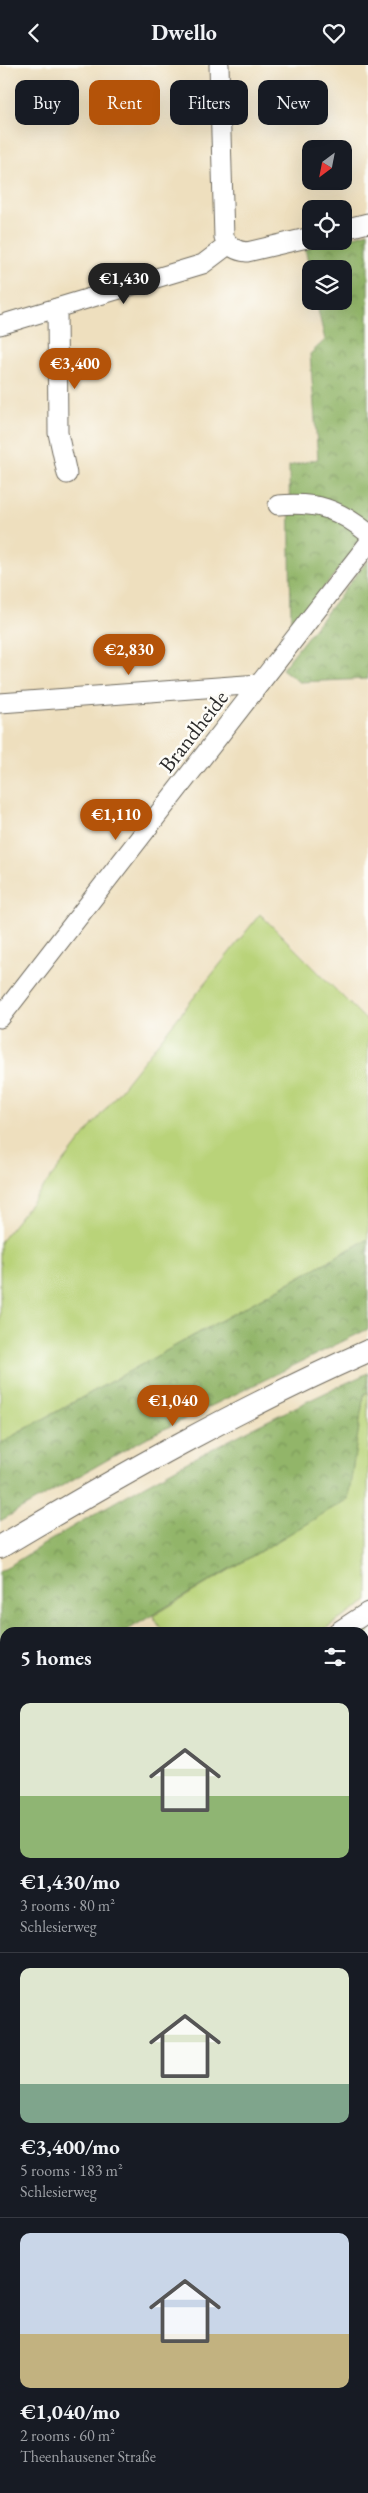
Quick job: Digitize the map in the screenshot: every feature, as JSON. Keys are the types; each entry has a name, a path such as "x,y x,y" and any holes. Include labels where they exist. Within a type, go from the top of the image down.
{"main road":[{"path":"0,1547 129,1471 326,1369 368,1351"}],"street":[{"path":"219,65 222,230 228,245 237,251 247,253 302,239"},
{"path":"352,227 368,223"},
{"path":"0,325 203,264 228,245"},
{"path":"57,308 58,433 67,474"},
{"path":"278,505 302,503 324,507 347,516 368,533"},
{"name":"Brandheide","path":"0,1018 368,544"},
{"path":"0,703 259,684"},
{"path":"345,1627 368,1612"}],"green space":[{"path":"368,232 368,532 291,629 289,466 318,459 310,354 325,340 318,310 352,310 352,260 307,260 305,250 352,250 352,237"},
{"path":"368,560 368,679 299,682 282,669"},
{"path":"260,914 368,1022 368,1239 0,1443 0,1242"},
{"path":"368,1239 368,1329 144,1439 0,1521 0,1443"},
{"path":"368,1373 368,1392 364,1394 348,1499 132,1627 0,1627 0,1572 134,1491 227,1441"},
{"path":"368,1392 368,1601 328,1627 160,1627 153,1616 347,1499 364,1394"},
{"path":"368,1618 368,1627 355,1627"}]}
